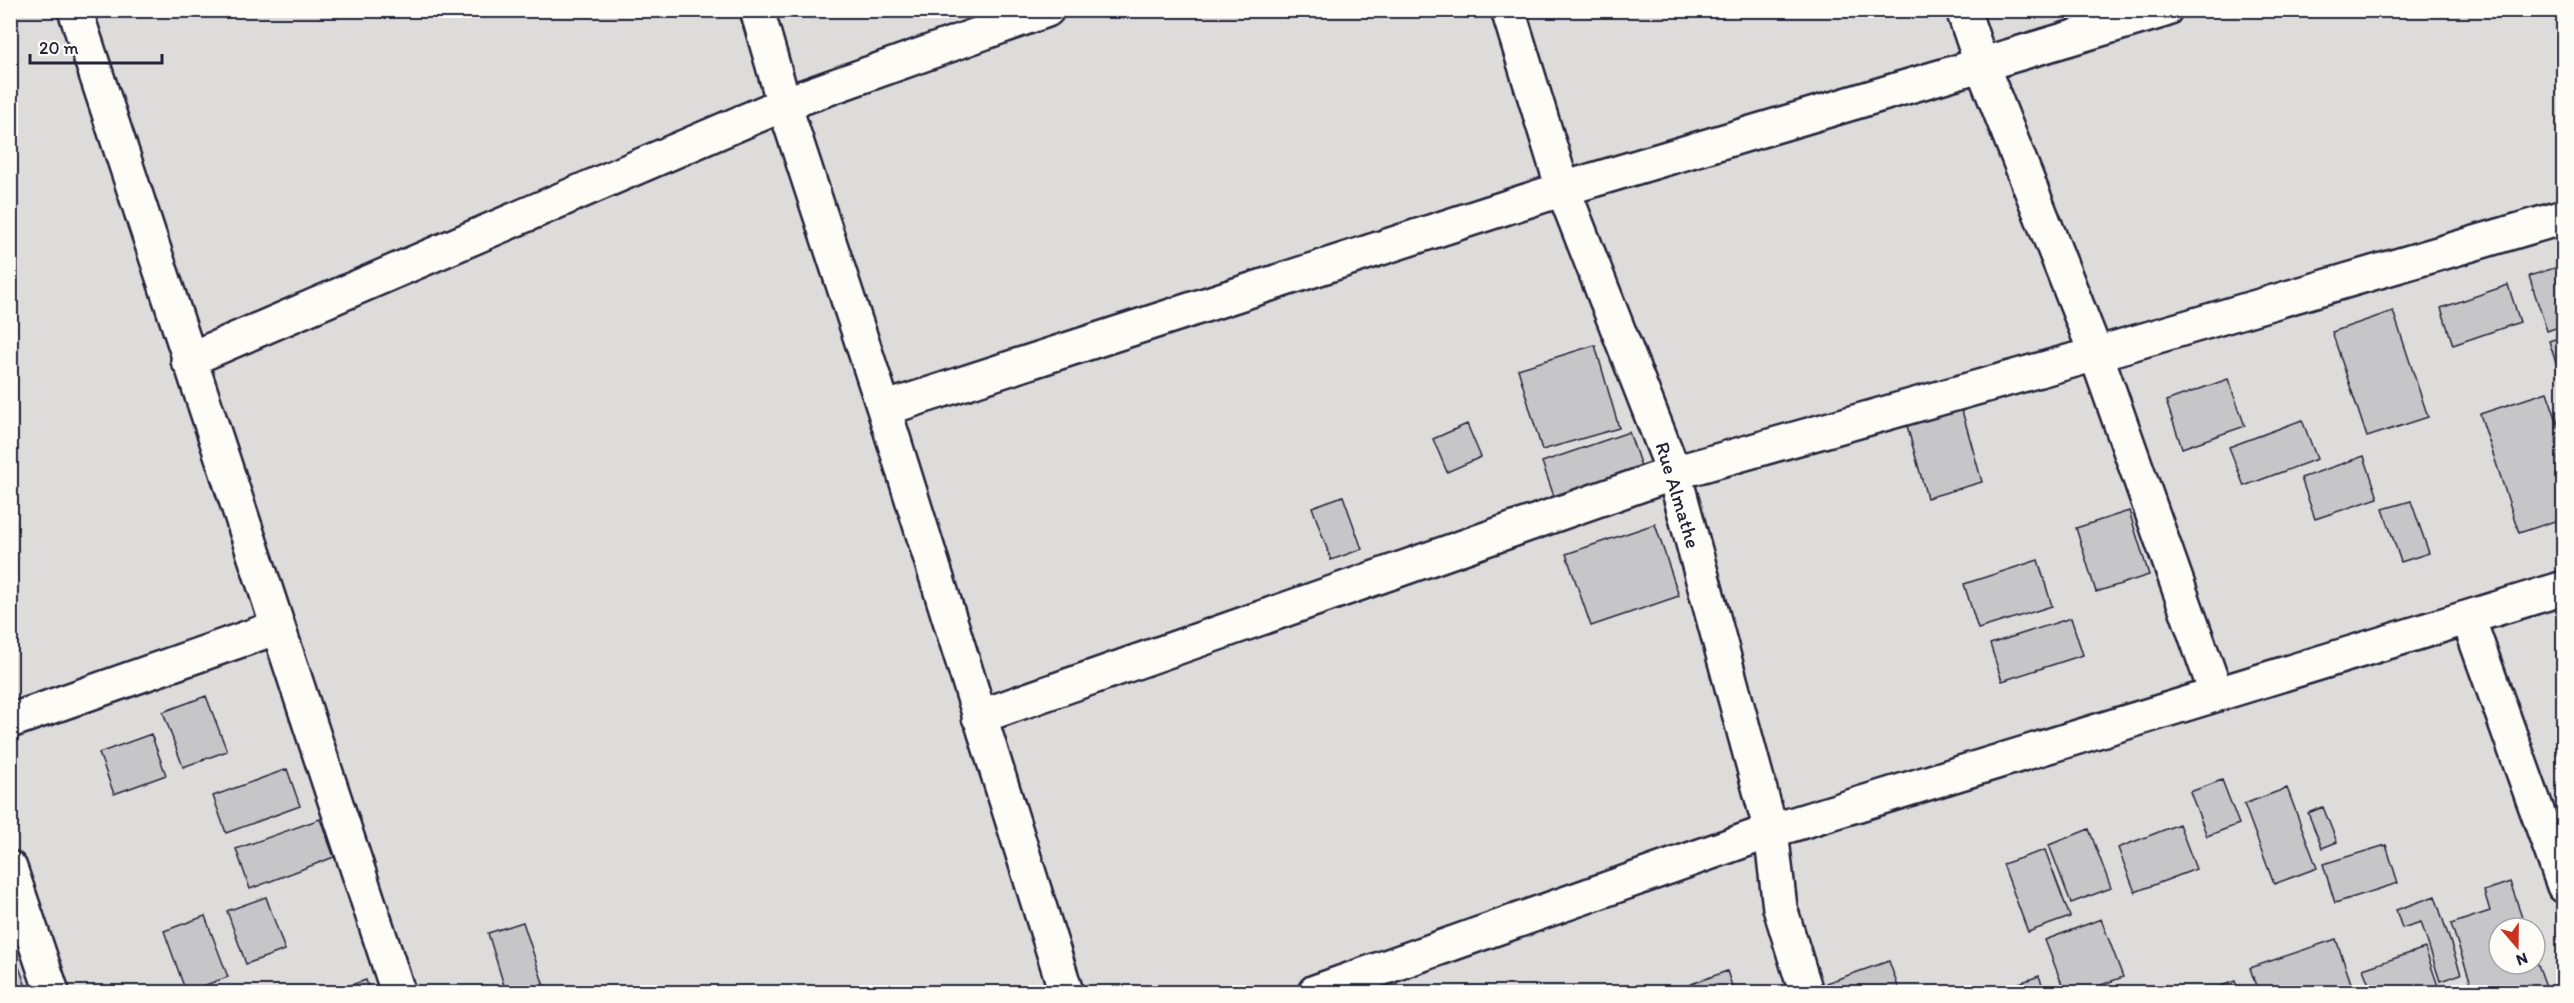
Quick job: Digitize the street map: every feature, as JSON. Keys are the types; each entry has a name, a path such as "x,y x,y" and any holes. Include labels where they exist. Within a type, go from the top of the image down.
{"street":[{"path":"75,10 188,360 398,993"},
{"path":"757,10 784,104 884,409 1066,993"},
{"path":"188,360 784,104 1047,10"},
{"name":"Rue Almathe","path":"1508,10 1563,189 1674,473 1771,831 1780,908 1806,993"},
{"path":"1963,10 1981,63 2096,354 2216,693"},
{"path":"884,409 1563,189 2164,10"},
{"path":"979,717 1674,473 2096,354 2564,217"},
{"path":"1315,993 1771,831 2564,588"},
{"path":"2468,618 2564,886"},
{"path":"10,721 278,627"},
{"path":"10,868 52,993"}],"shaded area":[{"path":"10,11 2563,11 2563,992 11,992"}],"building":[{"path":"2564,265 2564,325 2547,331 2529,276"},
{"path":"2508,285 2520,322 2453,345 2441,308"},
{"path":"2393,311 2428,417 2367,437 2332,332"},
{"path":"2564,336 2564,384 2563,384 2549,341"},
{"path":"1595,345 1619,428 1542,450 1518,369"},
{"path":"2228,379 2245,426 2182,448 2166,401"},
{"path":"2547,392 2564,441 2564,518 2519,533 2480,414"},
{"path":"1961,407 1982,482 1927,498 1906,422"},
{"path":"2302,420 2317,459 2244,486 2229,447"},
{"path":"1467,424 1481,457 1447,472 1433,439"},
{"path":"1629,432 1643,472 1556,502 1542,462"},
{"path":"2364,456 2378,498 2315,519 2301,478"},
{"path":"1343,496 1362,549 1331,560 1312,507"},
{"path":"2411,501 2429,553 2401,562 2383,509"},
{"path":"2129,511 2149,575 2096,592 2076,528"},
{"path":"1655,524 1679,596 1591,626 1566,554"},
{"path":"2038,560 2052,606 1978,629 1964,584"},
{"path":"2071,618 2083,655 2002,681 1990,644"},
{"path":"206,696 227,751 183,767 163,712"},
{"path":"151,734 166,775 114,794 99,753"},
{"path":"287,769 300,806 226,833 213,796"},
{"path":"2222,780 2239,824 2207,836 2190,792"},
{"path":"2287,788 2317,868 2274,884 2244,804"},
{"path":"2323,807 2337,842 2322,848 2308,813"},
{"path":"320,819 334,857 250,889 236,849"},
{"path":"2179,824 2196,869 2135,892 2118,848"},
{"path":"2089,829 2111,888 2071,903 2049,845"},
{"path":"2386,845 2398,883 2335,903 2323,864"},
{"path":"2045,850 2070,917 2028,932 2003,864"},
{"path":"2510,882 2522,916 2487,916 2487,976 2542,976 2548,992 2474,992 2451,924 2490,911 2484,891"},
{"path":"2435,896 2461,974 2440,981 2421,922 2402,928 2396,910"},
{"path":"266,897 285,950 246,964 227,911"},
{"path":"205,916 228,977 186,992 164,931"},
{"path":"2101,919 2123,977 2082,992 2065,992 2045,940"},
{"path":"20,920 30,943 10,950 10,924"},
{"path":"523,922 546,992 506,992 488,933"},
{"path":"2336,939 2354,992 2258,992 2250,968"},
{"path":"2425,948 2440,992 2372,992 2363,969"},
{"path":"1889,961 1900,992 1830,992 1826,983"},
{"path":"19,967 28,992 10,992 10,970"},
{"path":"1727,971 1734,992 1669,992"},
{"path":"2039,976 2045,992 1994,992"},
{"path":"366,980 370,992 330,992"},
{"path":"2235,981 2239,992 2204,992"}]}
